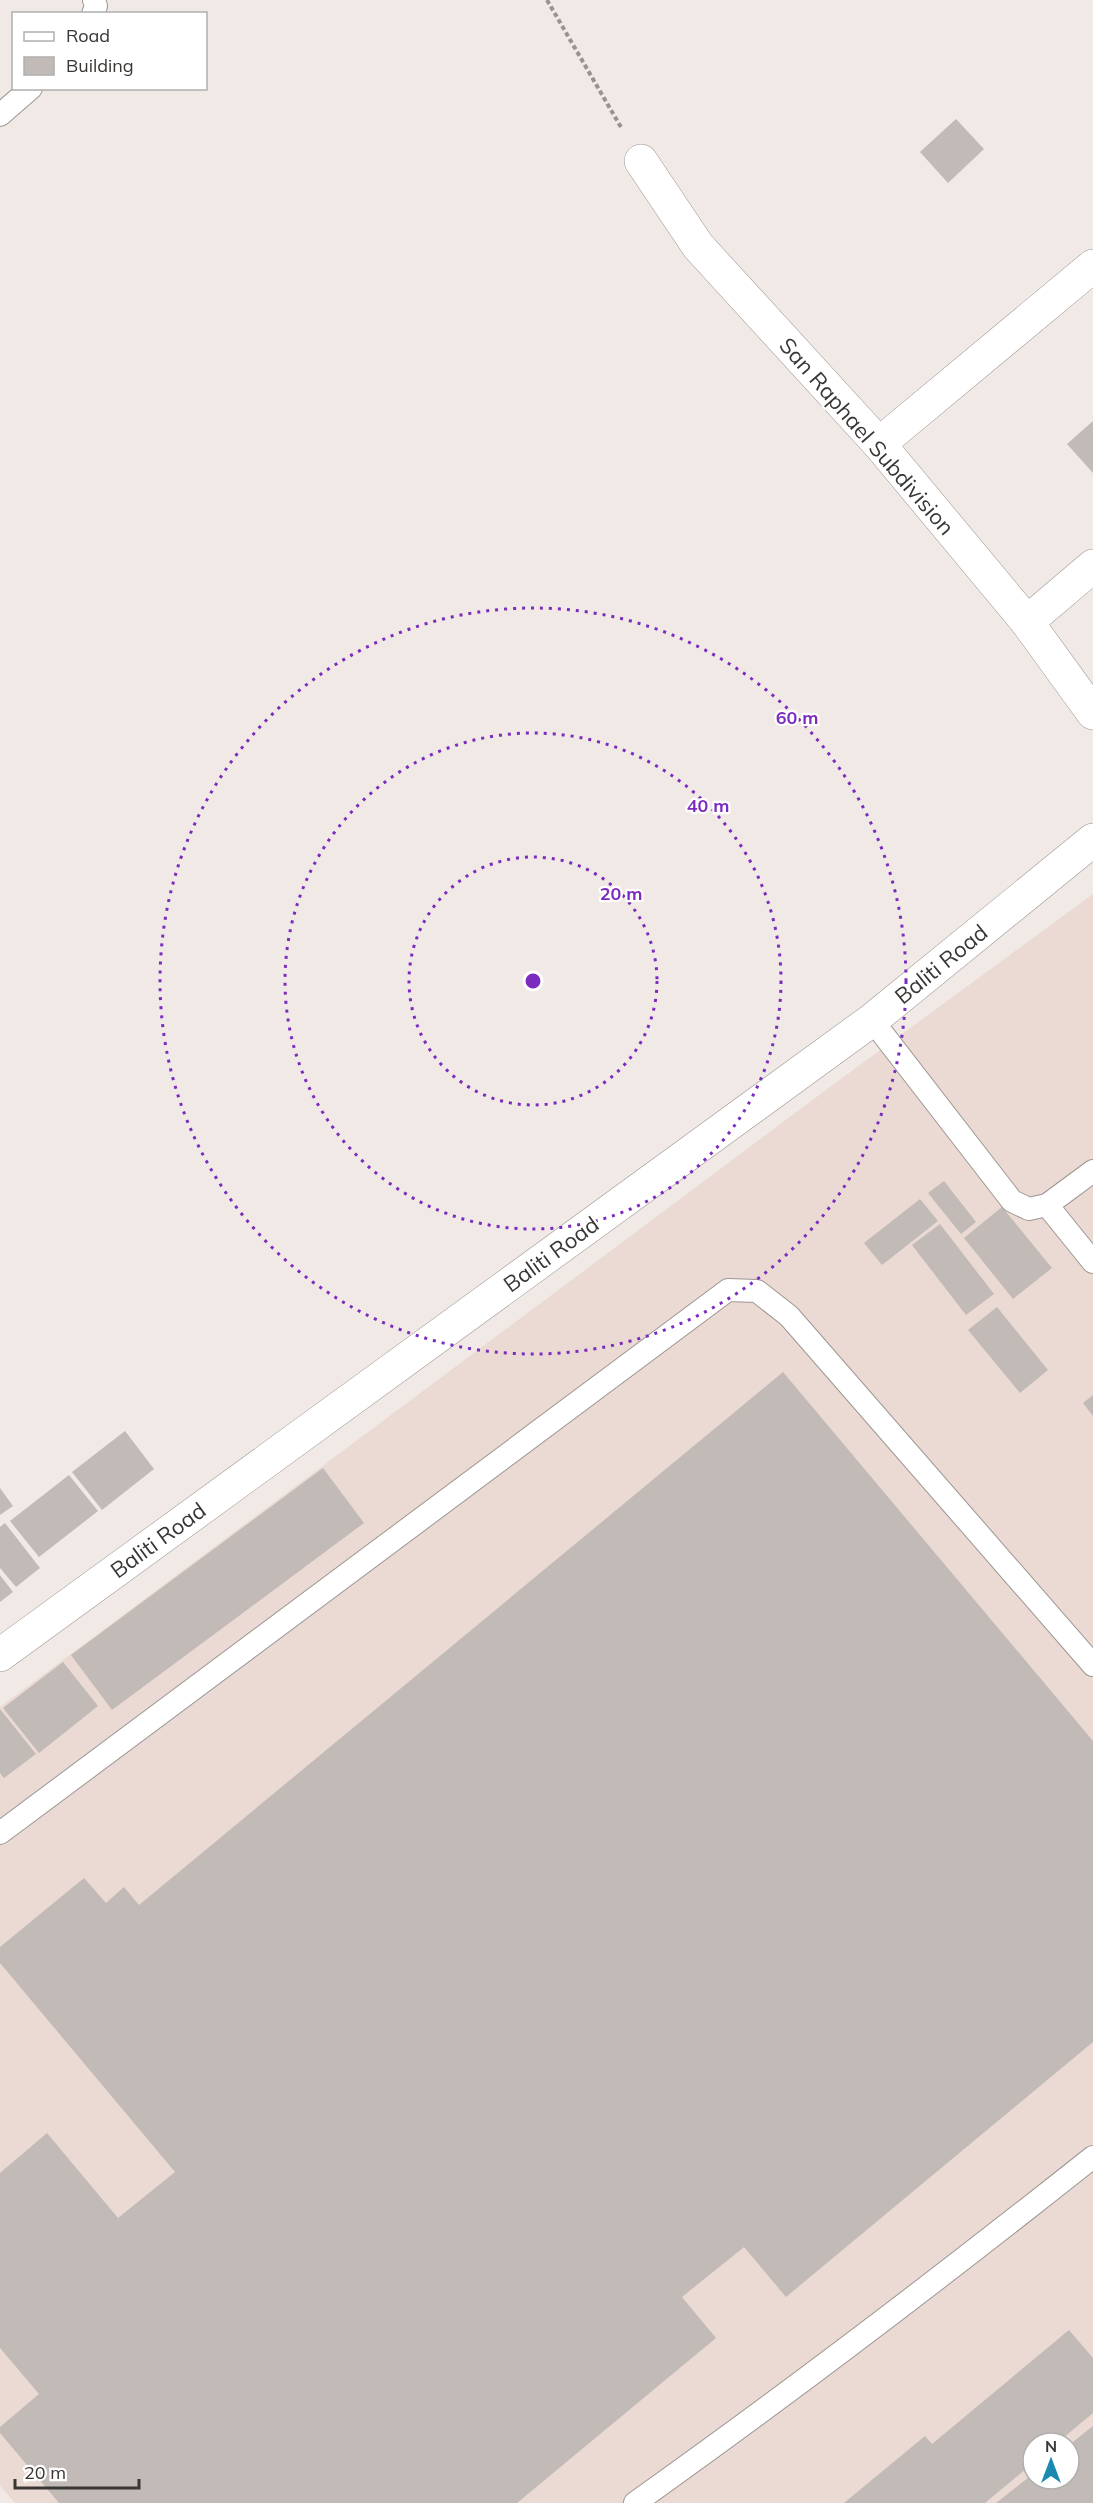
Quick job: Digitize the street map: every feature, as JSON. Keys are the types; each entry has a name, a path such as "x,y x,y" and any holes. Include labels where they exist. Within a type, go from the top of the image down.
{"main road":[{"name":"San Raphael Subdivision","path":"640,160 698,246 879,444 1026,622 1093,712"},
{"path":"879,444 1093,267"},
{"path":"1026,622 1093,566"},
{"name":"Baliti Road","path":"0,1655 872,1020 1093,840"}],"lane":[{"path":"0,115 29,90"},
{"path":"872,1020 1012,1201 1029,1209 1047,1205 1093,1172"},
{"path":"1047,1205 1093,1262"},
{"path":"0,1833 728,1290 757,1290 789,1316 1093,1665"},
{"path":"635,2503 764,2411 949,2271 1093,2157"}],"path":[{"path":"547,0 640,160"}],"shaded area":[{"path":"1093,894 1093,2503 15,2503 0,2486 0,1707 838,1081"}],"building":[{"path":"956,119 984,149 948,183 920,152"},
{"path":"1093,421 1093,473 1067,444"},
{"path":"944,1181 976,1222 961,1234 928,1193"},
{"path":"920,1199 938,1221 882,1265 864,1243"},
{"path":"1002,1207 1052,1268 1013,1299 964,1238"},
{"path":"940,1224 994,1294 966,1315 912,1245"},
{"path":"997,1307 1048,1370 1020,1393 968,1330"},
{"path":"783,1372 1093,1741 1093,2042 786,2297 744,2247 682,2297 716,2338 517,2503 59,2503 0,2433 0,2427 39,2394 0,2348 0,2173 47,2133 118,2218 175,2172 0,1963 0,1947 84,1878 106,1903 124,1887 139,1905"},
{"path":"1093,1395 1093,1416 1083,1403"},
{"path":"125,1431 154,1469 102,1510 72,1472"},
{"path":"323,1468 364,1523 112,1710 71,1655"},
{"path":"69,1475 98,1511 39,1557 10,1521"},
{"path":"0,1488 13,1506 0,1515"},
{"path":"5,1523 40,1568 16,1587 0,1568 0,1527"},
{"path":"0,1575 13,1592 0,1602"},
{"path":"63,1662 98,1706 39,1753 3,1708"},
{"path":"0,1709 36,1754 4,1778 0,1773"},
{"path":"1069,2330 1093,2358 1093,2413 1071,2431 1021,2431 1021,2473 985,2503 844,2503 925,2436 932,2444"},
{"path":"1093,2426 1093,2503 996,2503 1021,2483 1021,2491 1081,2491 1081,2436"}]}
